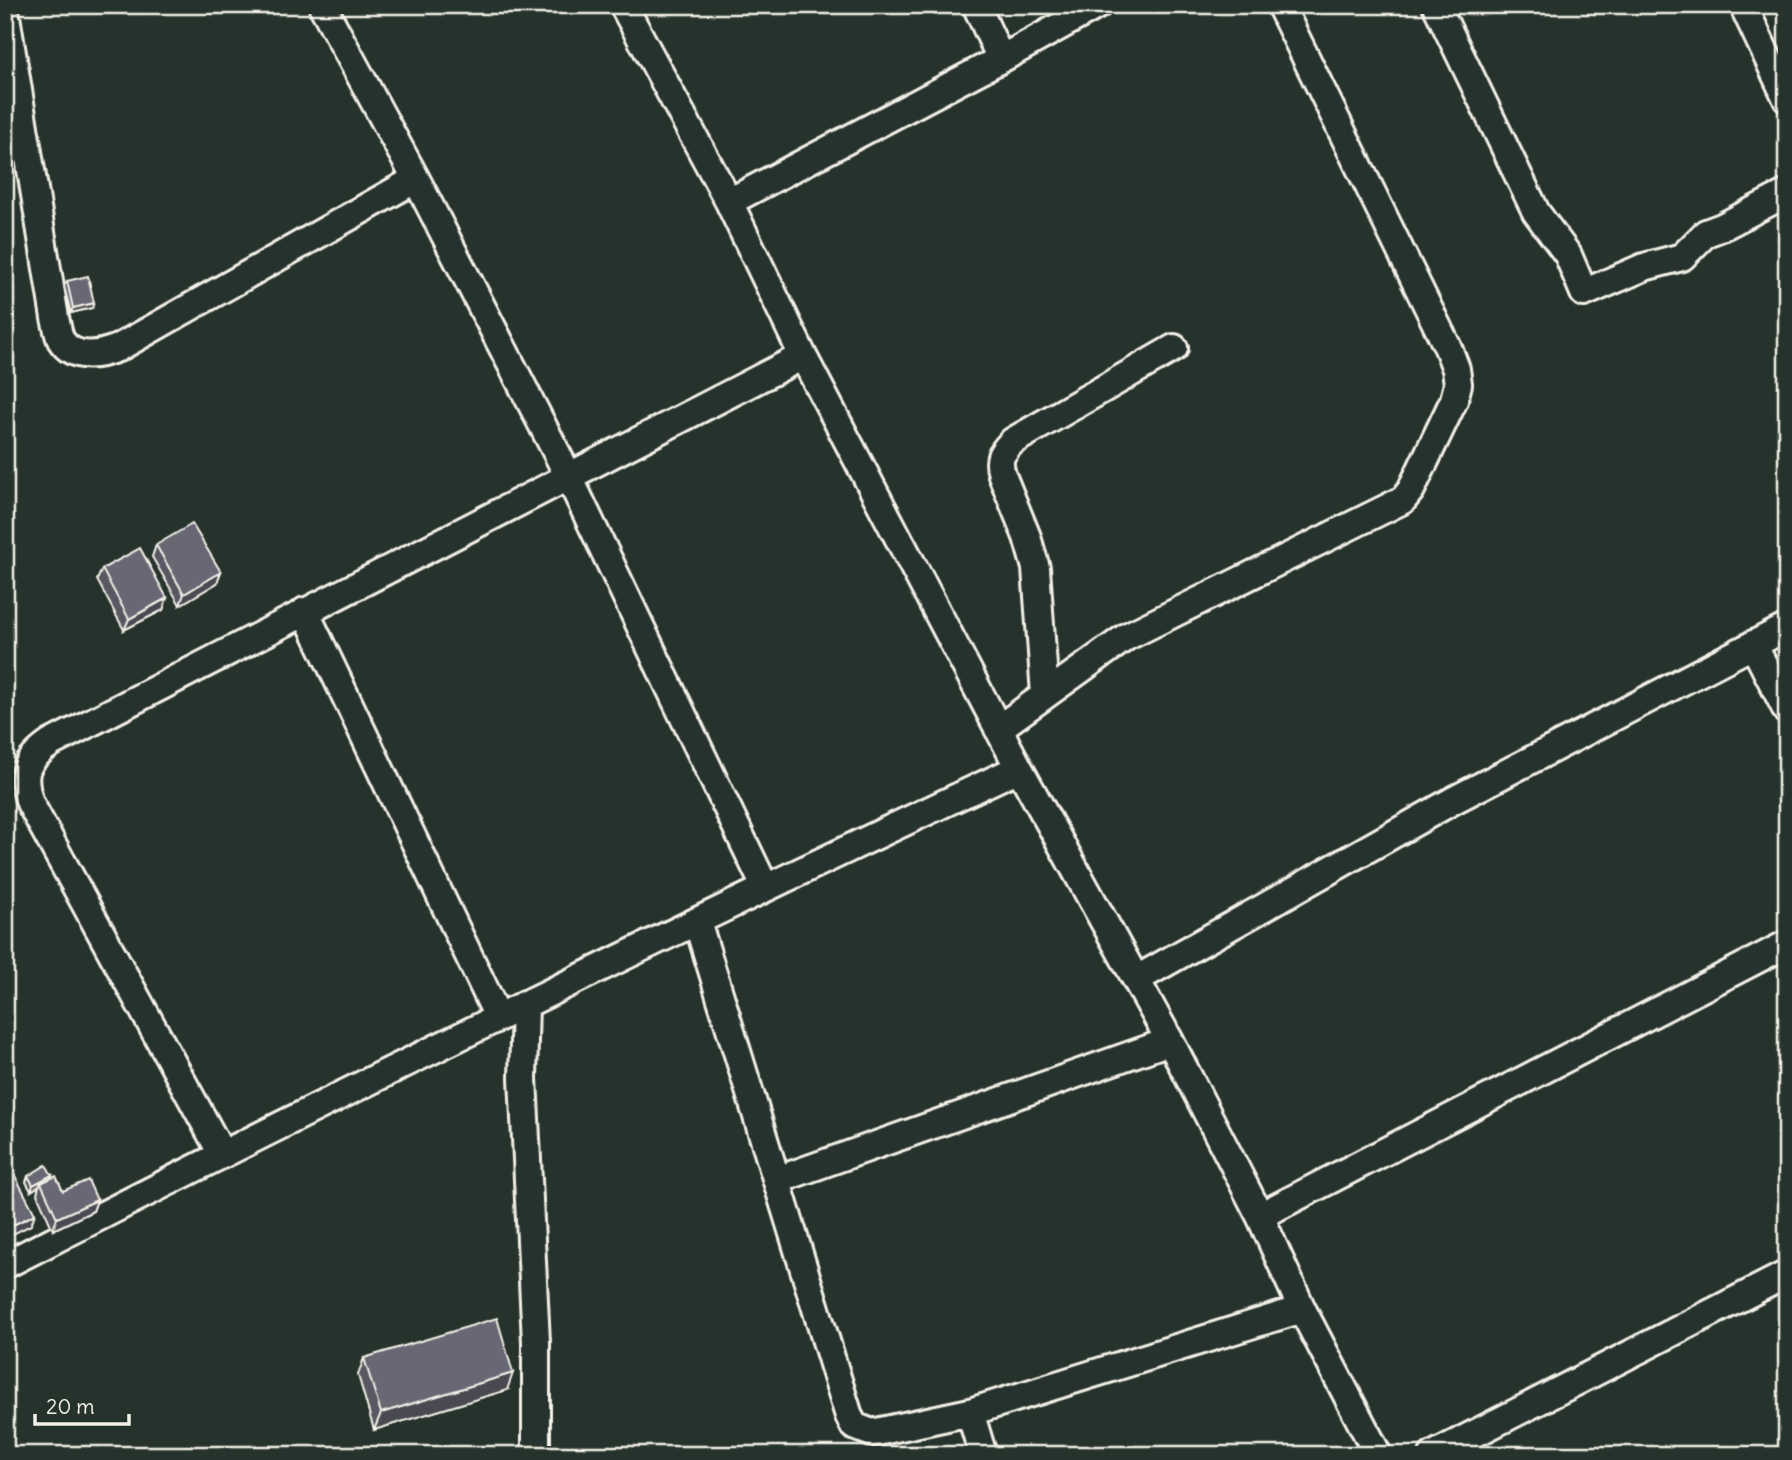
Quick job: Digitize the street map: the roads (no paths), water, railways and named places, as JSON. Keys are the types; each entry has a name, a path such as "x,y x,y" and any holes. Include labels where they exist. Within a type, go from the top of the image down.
{"street":[{"path":"322,5 416,179 568,475 765,887"},
{"path":"624,5 729,202 803,356 998,729 1170,1041 1260,1216 1302,1309 1378,1455"},
{"path":"976,5 1001,59"},
{"path":"729,202 1098,5"},
{"path":"998,729 1126,637 1403,500 1454,400 1458,376 1448,348 1280,5"},
{"path":"1436,5 1536,212 1568,255 1584,293 1644,267 1682,257 1706,233 1787,193"},
{"path":"1743,5 1787,99"},
{"path":"6,15 55,318 61,340 69,349 81,354 99,355 118,348 416,179"},
{"path":"1045,695 1036,568 1027,537 1002,475 999,464 1001,453 1013,441 1174,348"},
{"path":"222,1154 30,803 25,787 25,771 36,753 305,611 803,356"},
{"path":"305,611 498,1017"},
{"path":"1137,979 1454,800 1787,627"},
{"path":"1753,644 1787,711"},
{"path":"5,1265 498,1017 765,887 1019,768"},
{"path":"696,921 849,1416 855,1426 872,1433 970,1412 1302,1309"},
{"path":"1260,1216 1787,944"},
{"path":"525,1004 523,1078 536,1342 536,1455"},
{"path":"777,1180 1170,1041"},
{"path":"1433,1455 1787,1274"},
{"path":"970,1412 983,1455"}]}
